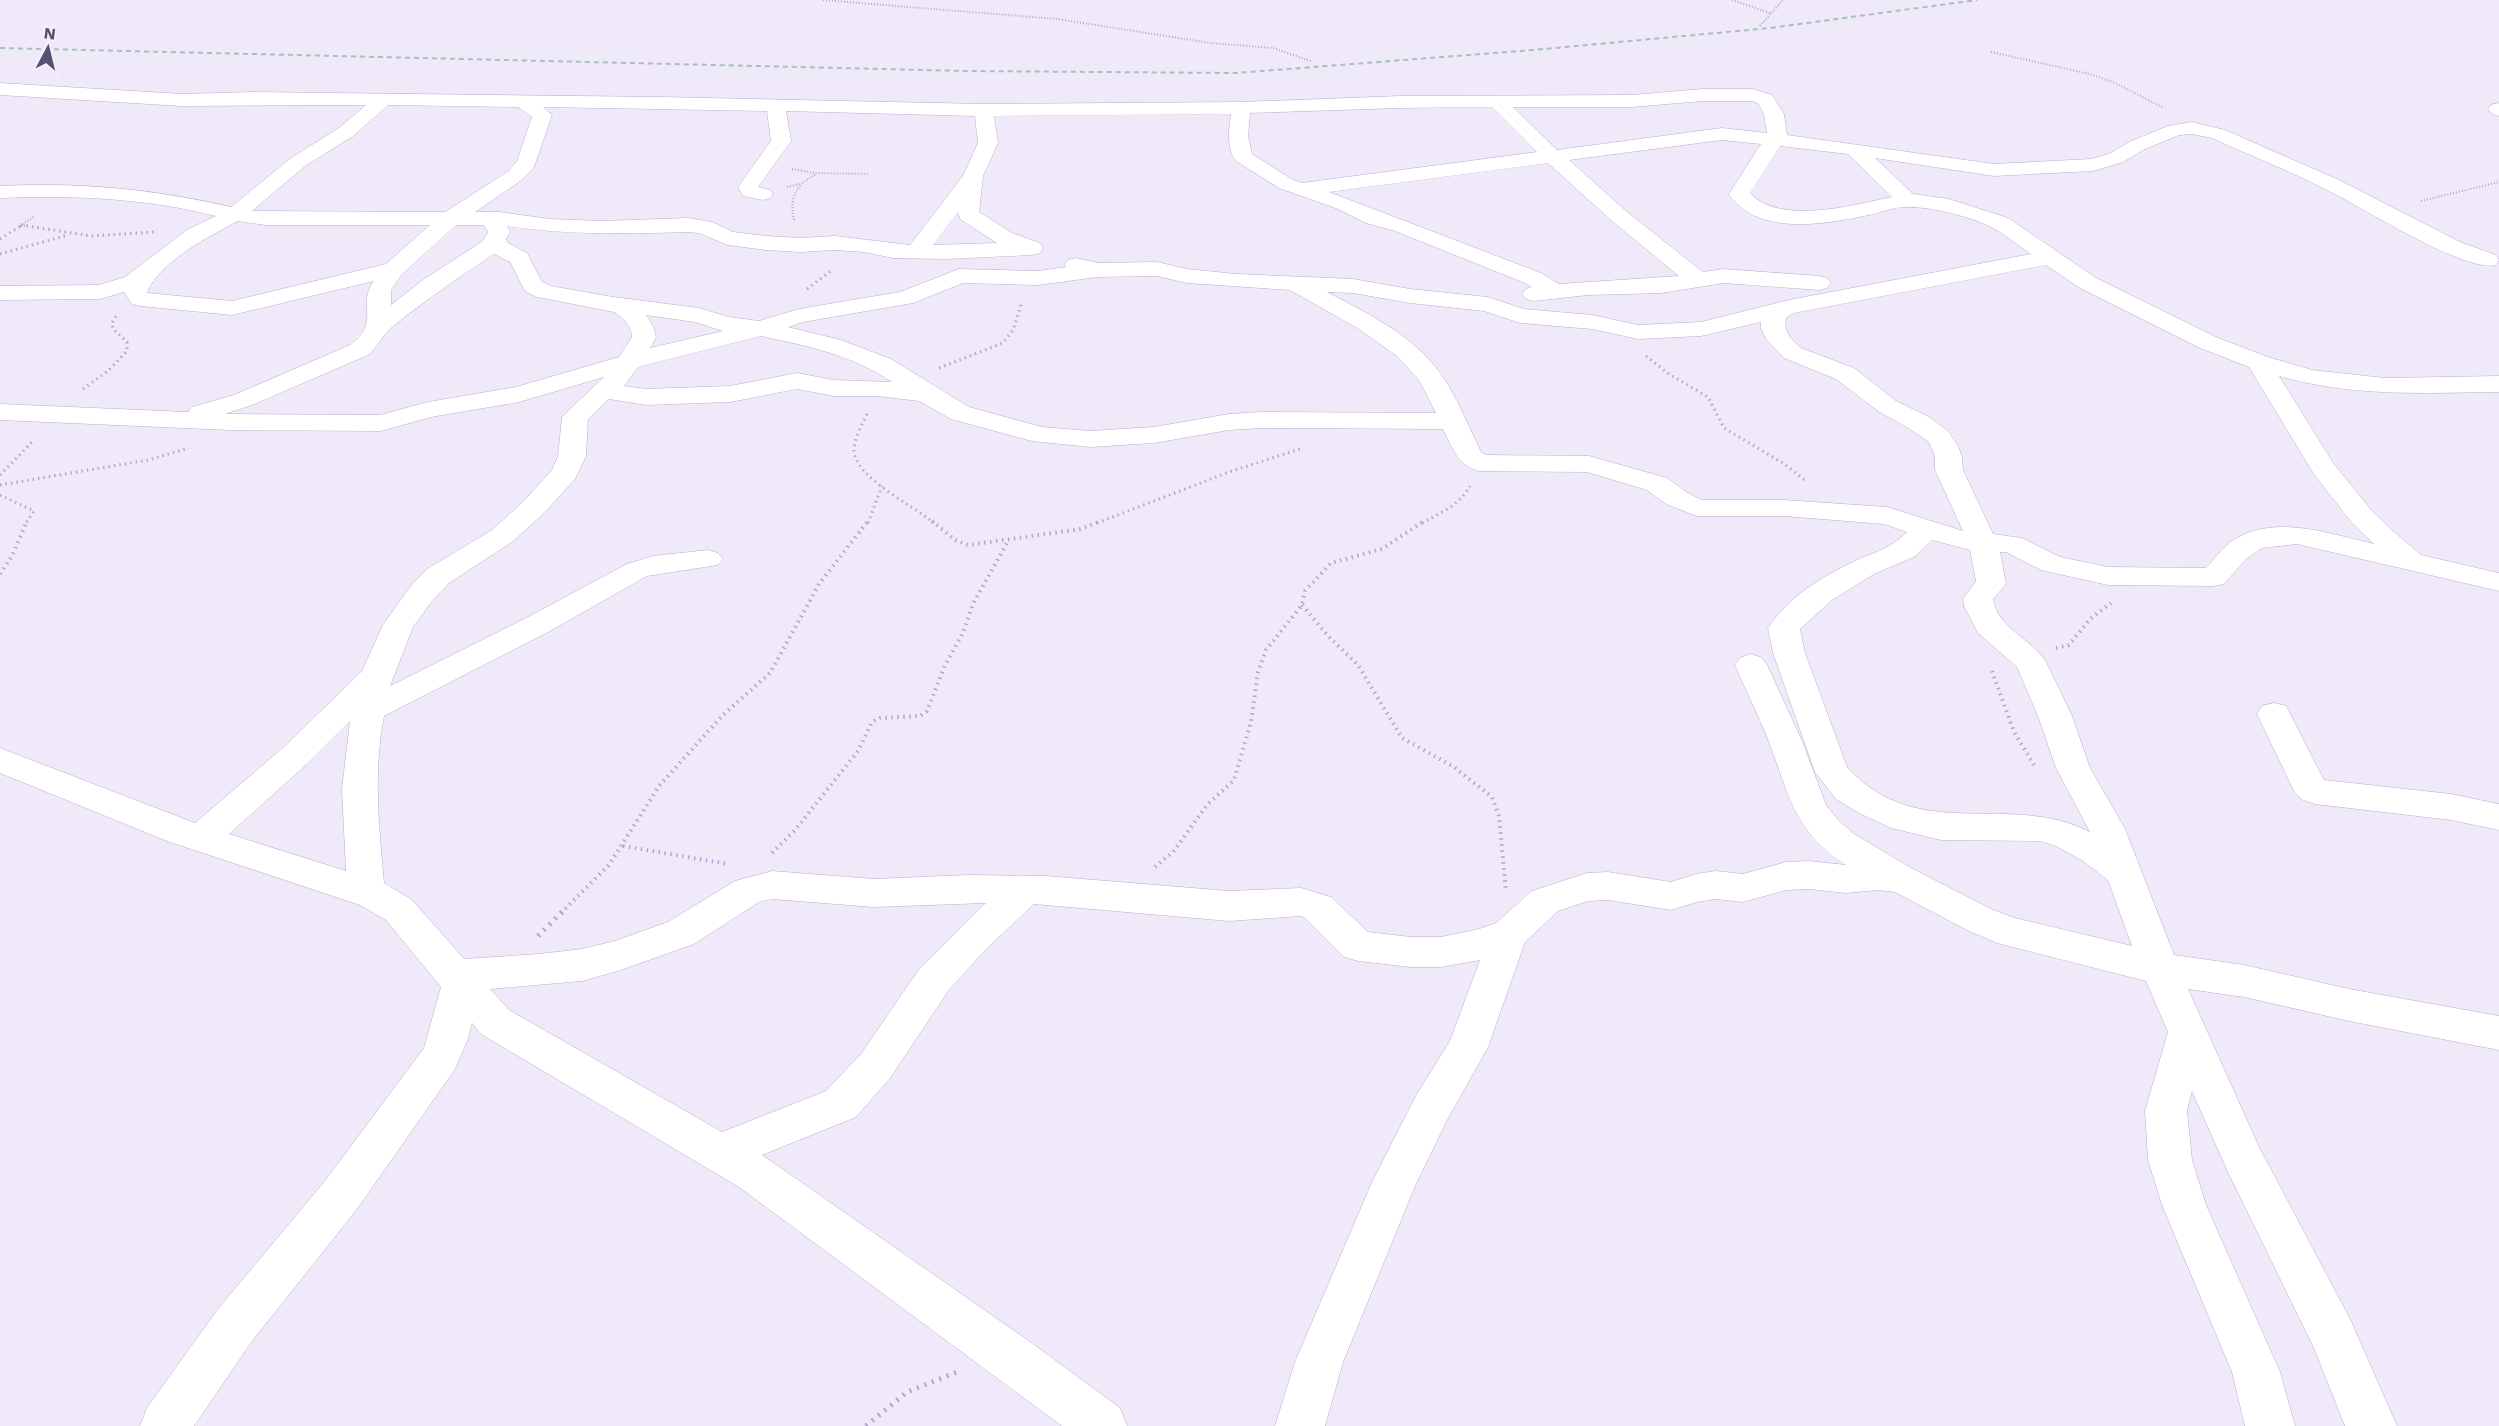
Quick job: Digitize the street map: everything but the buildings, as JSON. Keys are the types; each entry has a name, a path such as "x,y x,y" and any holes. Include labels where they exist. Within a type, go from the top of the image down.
{"street":[{"path":"0,88 182,100 253,98 661,103 984,110 1241,108 1400,102 1646,101 1703,95 1753,95 1765,99 1774,114 1775,140 1739,194 1752,208 1782,216 1808,216 1841,214 1907,200 1941,204 2000,223 2088,283 2209,343 2259,362 2310,377 2385,386 2499,384"},
{"path":"0,293 100,292 133,282 142,282 195,235 234,215 298,162 346,132 383,100"},
{"path":"380,325 379,290 394,269 452,217 516,175 527,163 542,115 523,102"},
{"path":"1498,103 1549,155 1621,219 1697,279"},
{"path":"763,194 750,192 748,186 781,141 777,107"},
{"path":"1241,108 1238,136 1243,157 1286,184 1346,204 1374,218 1403,226 1533,278 1556,292"},
{"path":"917,251 973,176 988,143 984,110"},
{"path":"1301,189 1722,134 1854,149 1935,163 2009,171 2103,164 2175,130 2192,128 2210,132 2342,189 2452,247 2495,259"},
{"path":"1854,149 1907,200"},
{"path":"973,176 968,214 1004,238 1032,248 1053,252 1086,269 1098,270"},
{"path":"0,192 58,190 169,199 234,215 265,219 452,217 494,229"},
{"path":"175,419 243,400 350,355 367,344 380,325 494,229 517,219 550,226 601,228 688,225 704,227 728,238 800,245 835,243 864,245 893,251 957,252 1032,248"},
{"path":"494,229 498,247 519,258 533,286 540,291 699,315 725,324 759,328 832,345 882,364 922,391 960,412 1041,435 1074,439 1154,435 1228,422 1250,421 1452,422"},
{"path":"0,412 230,422 381,423 428,410 519,394 799,316 905,298 959,276 1028,278 1098,270 1149,268 1187,276 1236,281 1353,286 1410,296 1491,304 1520,316 1592,322 1642,332 1701,329 1781,310 2051,257"},
{"path":"142,282 140,299 232,308 394,269"},
{"path":"1491,304 1521,296 1661,286 1697,279 1734,276 1819,283"},
{"path":"1292,282 1382,333 1419,364 1431,377 1452,422 1470,456 1476,462 1486,464 1589,464 1657,484 1676,498 1697,508 1784,508 1887,516 1965,541 2016,546 2056,566 2108,576 2213,577 2249,543 2283,536 2308,536 2499,582"},
{"path":"366,892 359,789 363,737 376,676 398,626 421,594 438,576 502,536 534,507 565,473 572,456 574,419 621,376 644,337 644,329 627,308 615,304"},
{"path":"1781,310 1775,315 1773,328 1788,353 1841,370 1888,406 1922,423 1941,438 1950,459 1949,470 1981,541 1990,567 1992,580 1981,593 1978,606 1989,626 2030,662 2055,717 2073,768 2107,829 2160,969 2243,1158 2334,1337 2365,1415 2372,1426"},
{"path":"2259,362 2287,413 2330,476 2366,522 2415,563"},
{"path":"604,391 646,397 730,394 797,381 834,388 922,391"},
{"path":"1927,528 1904,551 1864,568 1821,593 1792,616 1785,628 1789,653 1832,772 1848,790 1904,819 1941,827 2041,828 2069,837 2087,846 2122,871"},
{"path":"369,710 538,624 637,570 652,565 708,559"},
{"path":"1751,665 1786,742 1801,789 1824,828 1849,849 1980,920 2010,932 2072,945 2160,969 2244,981 2349,1005 2499,1033"},
{"path":"200,839 296,755 376,676"},
{"path":"2274,714 2307,784 2315,791 2451,807 2499,817"},
{"path":"0,760 200,839 366,892 399,910 495,1022 754,1173 1009,1356 1102,1426"},
{"path":"457,979 502,972 582,965 618,956 681,933 748,891 760,887 793,885 874,893 969,889 1025,890 1228,906 1311,903 1358,946 1411,952 1441,952 1482,944 1509,934 1545,901 1587,886 1608,885 1671,896 1696,888 1716,885 1743,888 1786,876 1809,875 1846,879 1878,876 1902,879"},
{"path":"720,1152 841,1104 857,1090 924,993 979,932 1025,890"},
{"path":"1300,1426 1319,1362 1395,1180 1432,1107 1468,1047 1509,934"},
{"path":"165,1426 235,1325 341,1195 441,1058 448,1038 457,979"},
{"path":"2188,1031 2166,1111 2170,1160 2184,1205 2256,1372 2270,1426"}],"path":[{"path":"823,0 1057,19 1202,42 1273,48 1312,62"},
{"path":"1732,0 1770,13"},
{"path":"1760,26 1783,0"},
{"path":"1991,52 2062,67 2115,83 2210,132"},
{"path":"781,141 790,167 798,171 869,174"},
{"path":"800,245 790,200 800,184 820,172"},
{"path":"2384,212 2499,182"},
{"path":"21,225 101,236 162,231"},
{"path":"0,254 55,237 75,234"},
{"path":"803,291 835,268"},
{"path":"922,391 932,373 954,360 996,347 1007,340 1027,292 1037,283 1054,276"},
{"path":"0,475 83,389 108,371 127,351 127,342 113,329 112,323 142,282"},
{"path":"1639,351 1669,374 1708,397 1724,428 1783,463 1818,491 1855,513"},
{"path":"877,388 856,438 854,451 857,463 882,486 960,543 977,544 1009,540 1087,527 1229,472 1305,447"},
{"path":"0,485 78,473 177,453 230,422"},
{"path":"1147,871 1173,852 1207,805 1234,780 1251,722 1258,672 1266,650 1302,605 1305,591 1331,563 1382,549 1410,529 1456,504 1469,490 1476,462"},
{"path":"502,972 609,865 659,786 723,716 770,672 819,584 867,524 882,486"},
{"path":"0,495 11,502 29,507 34,512 24,525 12,556 0,574"},
{"path":"765,857 772,854 795,830 858,751 872,722 880,718 920,716 927,711 945,665 963,633 972,604 1009,540"},
{"path":"2016,650 2070,645 2090,619 2105,609 2138,578"},
{"path":"1302,605 1358,665 1402,738 1454,767 1496,802 1509,934"},
{"path":"623,846 735,865"},
{"path":"867,1426 890,1403 924,1382 1009,1356"}],"railway":[{"path":"0,48 966,71 1236,73 1533,50 1770,28 1977,0"}]}
